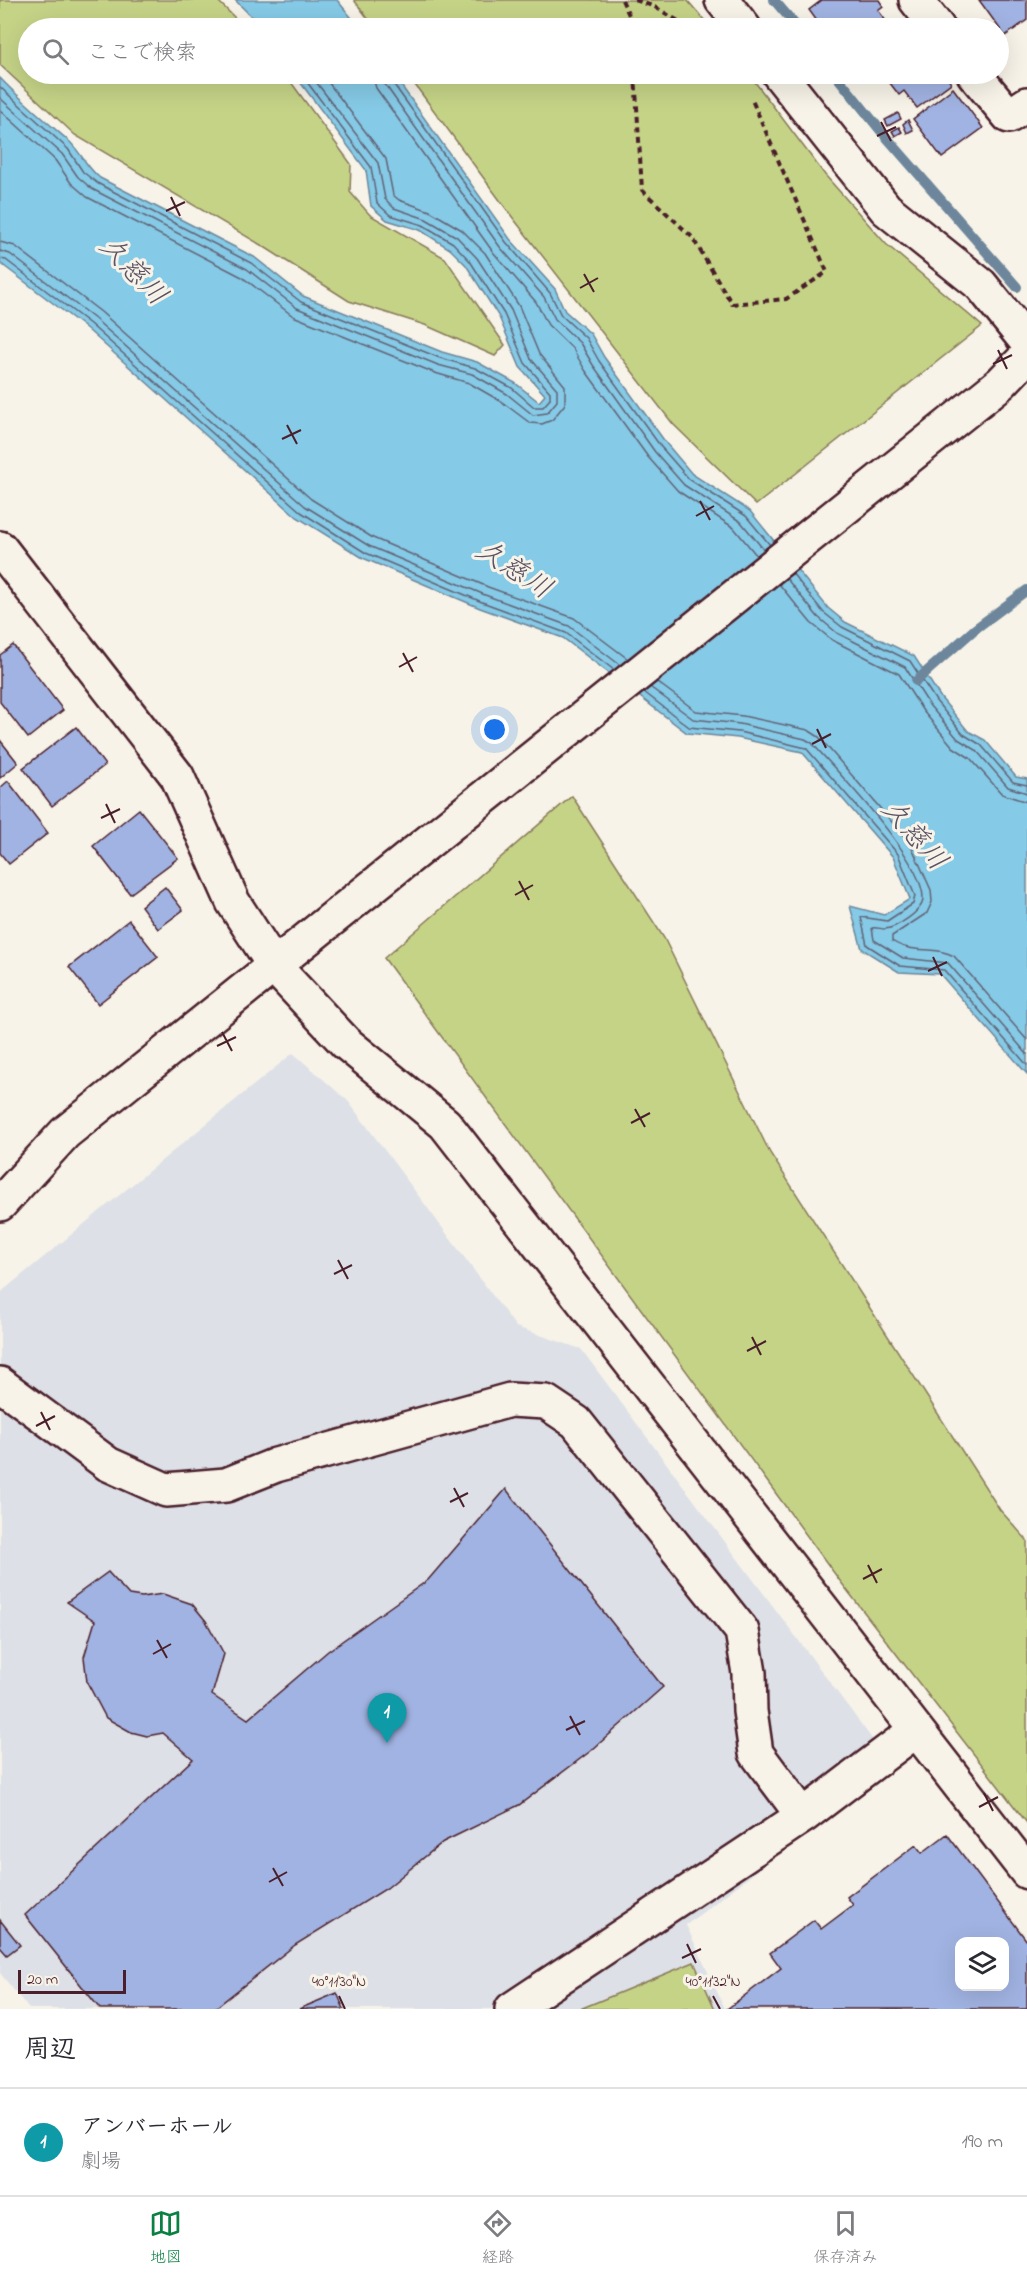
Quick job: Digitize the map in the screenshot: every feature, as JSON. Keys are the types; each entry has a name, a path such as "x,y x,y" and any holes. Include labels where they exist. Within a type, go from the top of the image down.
{"street":[{"path":"722,0 736,18"},
{"path":"916,0 930,18"},
{"path":"787,84 886,209 981,285 1027,342"},
{"path":"982,84 1009,116 1027,104"},
{"path":"0,1204 65,1132 275,967 1001,383 1027,356"},
{"path":"0,548 177,776 233,902 275,967 346,1043 446,1124 915,1731 1027,1872"},
{"path":"0,1384 108,1464 166,1491 225,1485 276,1465 510,1400 546,1402 576,1422 742,1631 749,1673 750,1712 756,1753 803,1816"},
{"path":"512,2009 803,1816 915,1731"}],"path":[{"path":"622,0 630,18"},
{"path":"635,0 655,7 673,18"},
{"path":"637,84 642,190 692,237 732,304 786,299 827,272 750,94"}],"shaded area":[{"path":"293,1053 348,1101 516,1327 581,1349 893,1767 686,1925 725,2009 29,2009 0,1973 0,1293"}],"green space":[{"path":"0,0 217,0 235,18 18,18 18,82 0,65"},
{"path":"354,0 687,0 702,18 368,18"},
{"path":"20,84 292,84 351,164 350,192 370,215 445,258 505,345 495,356 425,325 349,301 266,248 75,135"},
{"path":"414,84 757,84 825,175 886,244 982,326 756,505 673,424 513,218"},
{"path":"572,796 664,938 770,1153 1000,1510 1027,1540 1027,1823 840,1581 384,958"},
{"path":"694,1962 715,2009 580,2009"}],"water":[{"path":"235,0 337,0 352,18 253,18"},
{"name":"久慈川","path":"0,78 70,142 100,178 254,257 303,296 442,352 477,362 515,383 539,402 545,395 520,367 499,317 466,265 450,249 420,230 387,220 371,206 366,170 302,84 400,84 510,239 555,289 565,311 591,334 604,357 666,443 692,474 750,511 828,608 845,622 914,656 941,698 968,731 985,740 1016,777 1027,779 1027,1074 940,974 899,972 862,949 850,906 884,915 910,899 893,857 802,752 738,738 687,733 563,638 480,608 363,558 297,517 87,329 0,263"}],"building":[{"path":"822,0 879,0 883,6 878,10 884,18 815,18 809,10"},
{"path":"979,0 1027,0 1027,20 1009,33 1009,18 992,18"},
{"path":"891,84 950,84 917,108 904,91 899,95"},
{"path":"953,88 983,128 942,158 913,119"},
{"path":"898,113 901,119 888,126 885,120"},
{"path":"908,120 913,130 907,133 903,124"},
{"path":"899,127 902,132 895,136 892,131"},
{"path":"13,645 63,710 28,738 0,702 0,655"},
{"path":"76,727 105,765 52,806 23,768"},
{"path":"0,740 18,763 0,778"},
{"path":"8,781 48,833 9,864 0,853 0,788"},
{"path":"139,809 178,858 130,894 93,846"},
{"path":"165,887 183,910 158,929 141,906"},
{"path":"129,920 158,957 98,1004 69,967"},
{"path":"506,1489 663,1687 592,1750 519,1805 443,1842 387,1888 295,1945 214,2009 100,2009 25,1915 193,1759 163,1733 147,1736 131,1732 106,1718 87,1682 84,1657 95,1621 67,1602 108,1572 129,1595 142,1597 163,1594 192,1604 206,1621 224,1654 212,1695 248,1719 328,1651 428,1580"},
{"path":"947,1834 1027,1941 1027,2009 727,2009 781,1968 770,1953 814,1920 821,1929 853,1905 847,1897 916,1845 922,1853"},
{"path":"0,1920 20,1945 7,1955 0,1947"},
{"path":"337,1993 344,2009 299,2009"}],"waterway":[{"path":"774,0 789,18"},
{"path":"843,84 1017,287"},
{"path":"916,681 975,629 1027,590"}],"place":[{"name":"アンバーホール","path":"387,1743"}]}
